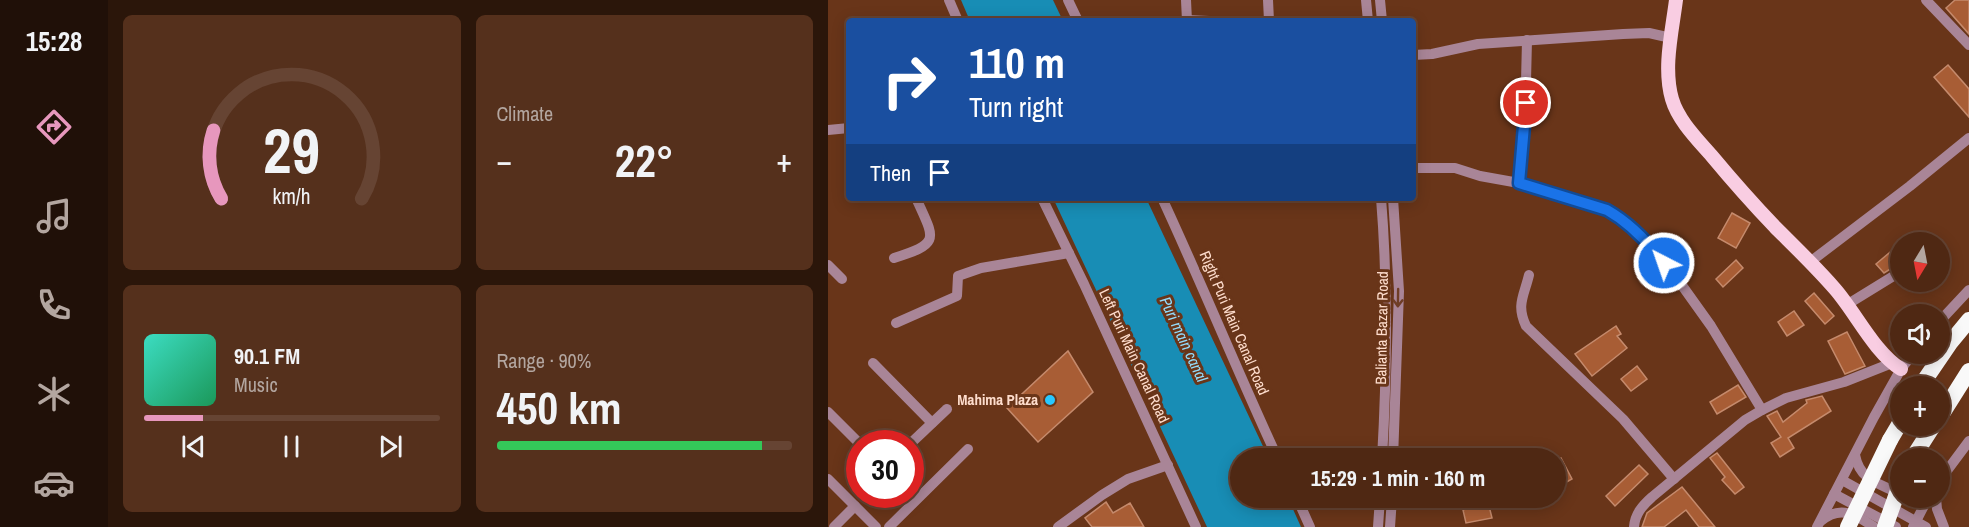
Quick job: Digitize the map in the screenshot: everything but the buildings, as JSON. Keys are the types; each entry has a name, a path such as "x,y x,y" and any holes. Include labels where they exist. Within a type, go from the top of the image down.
{"highway":[{"path":"1928,376 1969,320"},
{"path":"1950,401 1969,371"},
{"path":"1848,527 1893,436"},
{"path":"1885,527 1892,508"}],"main road":[{"path":"1676,0 1668,82 1672,101 1677,111 1694,136 1773,225 1848,304 1897,366"}],"street":[{"path":"949,0 957,18"},
{"path":"1068,0 1077,18"},
{"path":"1186,0 1186,18"},
{"path":"1268,0 1269,18"},
{"path":"1366,0 1368,18"},
{"path":"1380,0 1382,18"},
{"path":"1926,0 1969,45"},
{"path":"1416,55 1432,54 1478,44 1527,40 1649,33 1671,39"},
{"path":"1519,183 1525,123 1527,40"},
{"path":"828,130 846,128"},
{"path":"1810,262 1969,138"},
{"path":"1416,168 1455,168 1480,176 1519,183 1590,204 1620,217 1653,248 1698,306 1762,410"},
{"path":"894,258 922,248 931,240 930,229 917,201"},
{"name":"Left Puri Main Canal Road","path":"1043,201 1196,527"},
{"name":"Right Puri Main Canal Road","path":"1163,201 1273,448"},
{"name":"Balianta Bazar Road","path":"1381,201 1385,324 1382,448"},
{"name":"Balianta Bazar Road","path":"1393,201 1399,291 1393,448"},
{"path":"896,323 957,296 958,276 981,268 1069,253"},
{"path":"828,265 842,279"},
{"path":"1529,275 1520,307 1526,326 1623,419 1674,479"},
{"path":"1848,304 1890,278"},
{"path":"1950,310 1969,290"},
{"path":"873,363 932,423"},
{"path":"1634,527 1635,518 1642,507 1745,420 1786,398 1900,364"},
{"path":"1818,525 1874,417 1897,366"},
{"path":"924,431 947,409"},
{"path":"828,412 846,430"},
{"path":"1950,467 1969,441"},
{"path":"889,527 968,449"},
{"path":"1855,455 1858,467 1864,475 1890,489"},
{"path":"1058,527 1128,479 1168,465"},
{"path":"828,479 846,496"},
{"path":"1842,480 1919,525 1925,508"},
{"path":"1834,494 1896,527"},
{"path":"834,527 849,508"},
{"path":"858,508 876,527"},
{"path":"1301,508 1310,527"},
{"path":"1378,527 1379,508"},
{"path":"1390,527 1391,508"},
{"path":"1937,508 1944,527"},
{"path":"1818,525 1831,513 1847,512 1874,527"}],"water":[{"path":"961,0 1053,0 1062,18 969,18"},
{"name":"Puri main canal","path":"1054,201 1147,201 1264,448 1230,448 1230,508 1292,508 1301,527 1207,527"}],"place":[{"name":"Mahima Plaza","path":"1050,400"}],"route":[{"path":"1526,103 1519,183 1607,210 1620,217 1653,248 1664,263"}]}
